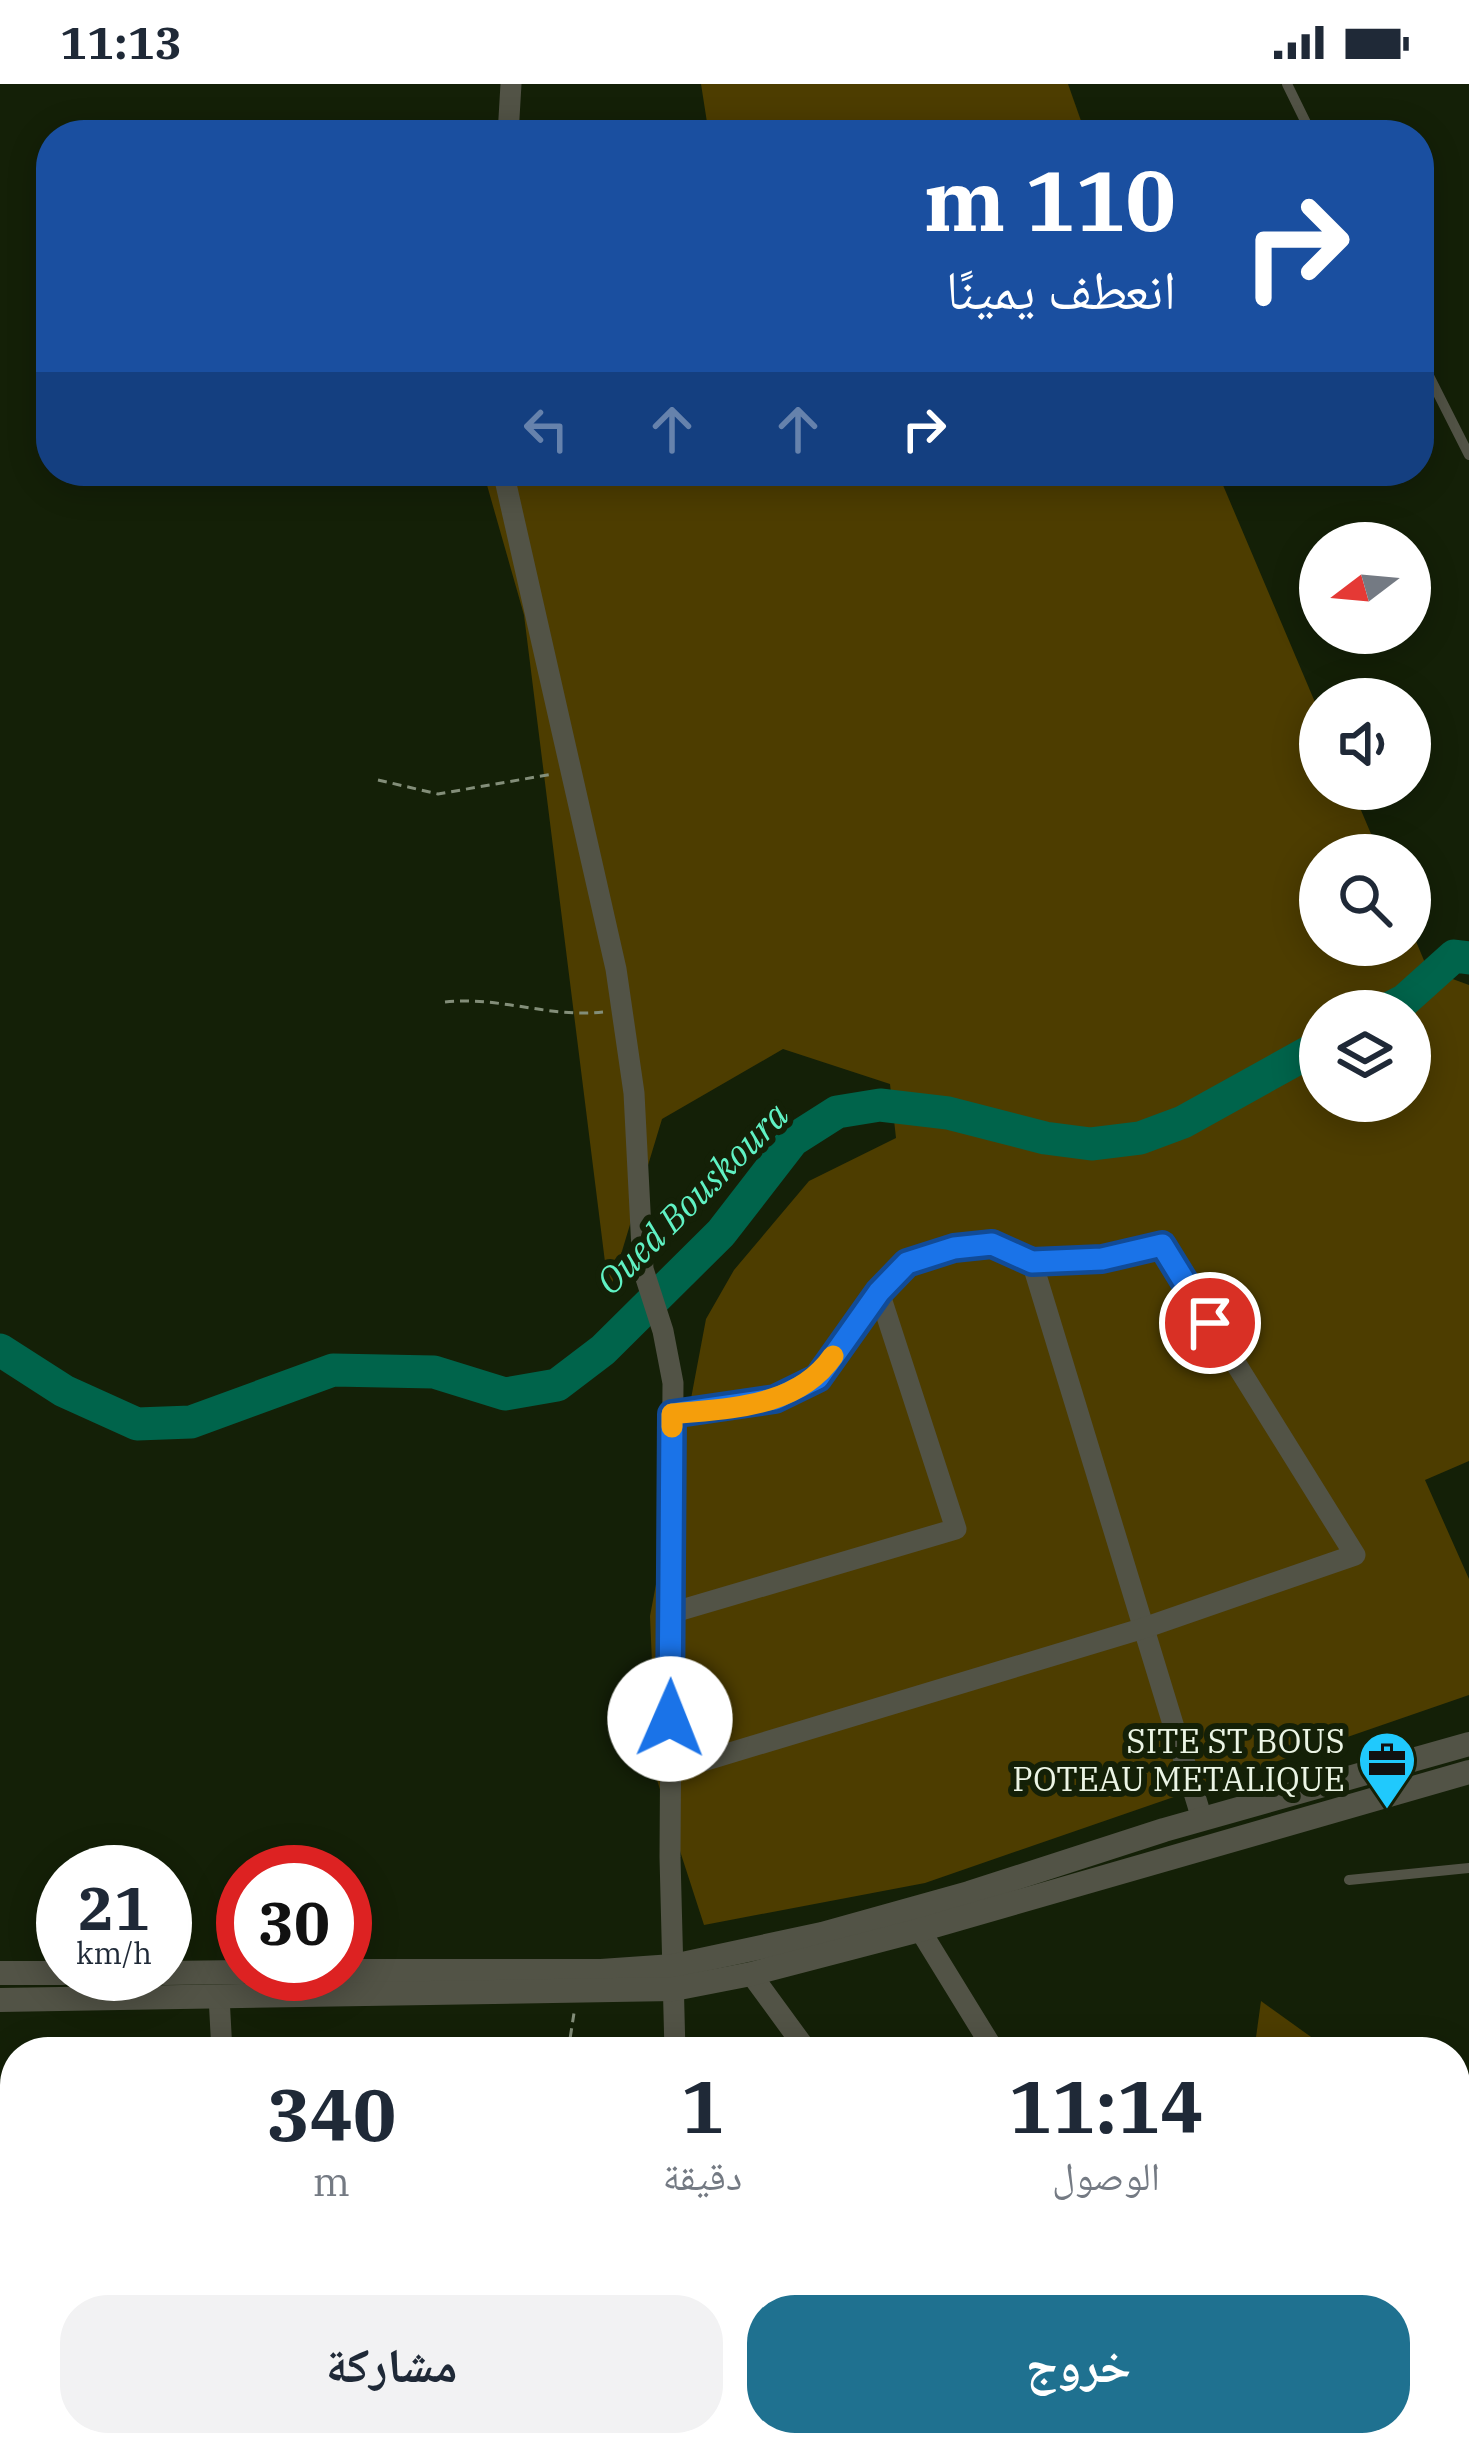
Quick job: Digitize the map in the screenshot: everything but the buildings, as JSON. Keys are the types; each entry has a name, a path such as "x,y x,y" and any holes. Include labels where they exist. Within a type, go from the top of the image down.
{"street":[{"path":"509,120 511,84"},
{"path":"507,486 623,1009 638,1141 641,1251 673,1383 670,1771 675,2037"},
{"path":"670,1771 1144,1628 1355,1556 1162,1245 1102,1259 1032,1262 992,1244 954,1248 907,1263 879,1292 818,1378 775,1399 672,1414"},
{"path":"1032,1262 1202,1819"},
{"path":"671,1613 956,1528 879,1292"},
{"path":"372,1971 601,1971 674,1978 1469,1744"},
{"path":"372,1995 576,1993 674,1978 751,1974 1469,1772"},
{"path":"920,1930 985,2037"},
{"path":"0,1973 36,1973"},
{"path":"751,1974 797,2037"},
{"path":"0,2000 216,1996"},
{"path":"219,2001 221,2037"}],"lane":[{"path":"1287,84 1305,120"},
{"path":"1434,386 1469,455"},
{"path":"1348,1880 1469,1868"}],"path":[{"path":"378,780 438,794 573,770"},
{"path":"445,1002 481,998 560,1012 623,1009"},
{"path":"570,2037 576,1993"}],"shaded area":[{"path":"701,84 1068,84 1081,120 707,120"},
{"path":"487,486 1223,486 1305,678 1299,678 1299,810 1361,810 1371,834 1299,834 1299,966 1426,966 1469,985 1469,1461 1425,1480 1469,1579 1469,1695 925,1883 704,1925 657,1780 650,1616 706,1319 734,1270 809,1181 896,1138 890,1084 783,1049 662,1119 609,1294 524,615"},
{"path":"1261,2001 1311,2037 1256,2037"}],"waterway":[{"name":"Oued Bouskoura","path":"1416,990 1454,956 1469,958"},
{"name":"Oued Bouskoura","path":"0,1350 64,1391 137,1424 191,1422 333,1370 434,1372 505,1394 557,1385 603,1350 721,1233 793,1140 837,1112 880,1105 948,1113 1045,1138 1091,1144 1140,1138 1183,1122 1299,1058"}],"slow traffic":[{"path":"672,1427 672,1414 775,1399 818,1378 833,1356"}],"place":[{"name":"SITE ST BOUS POTEAU METALIQUE","path":"1387,1811"}],"route":[{"path":"670,1719 672,1414 775,1399 818,1378 879,1292 907,1263 954,1248 992,1244 1032,1262 1102,1259 1162,1245 1210,1323"}]}
